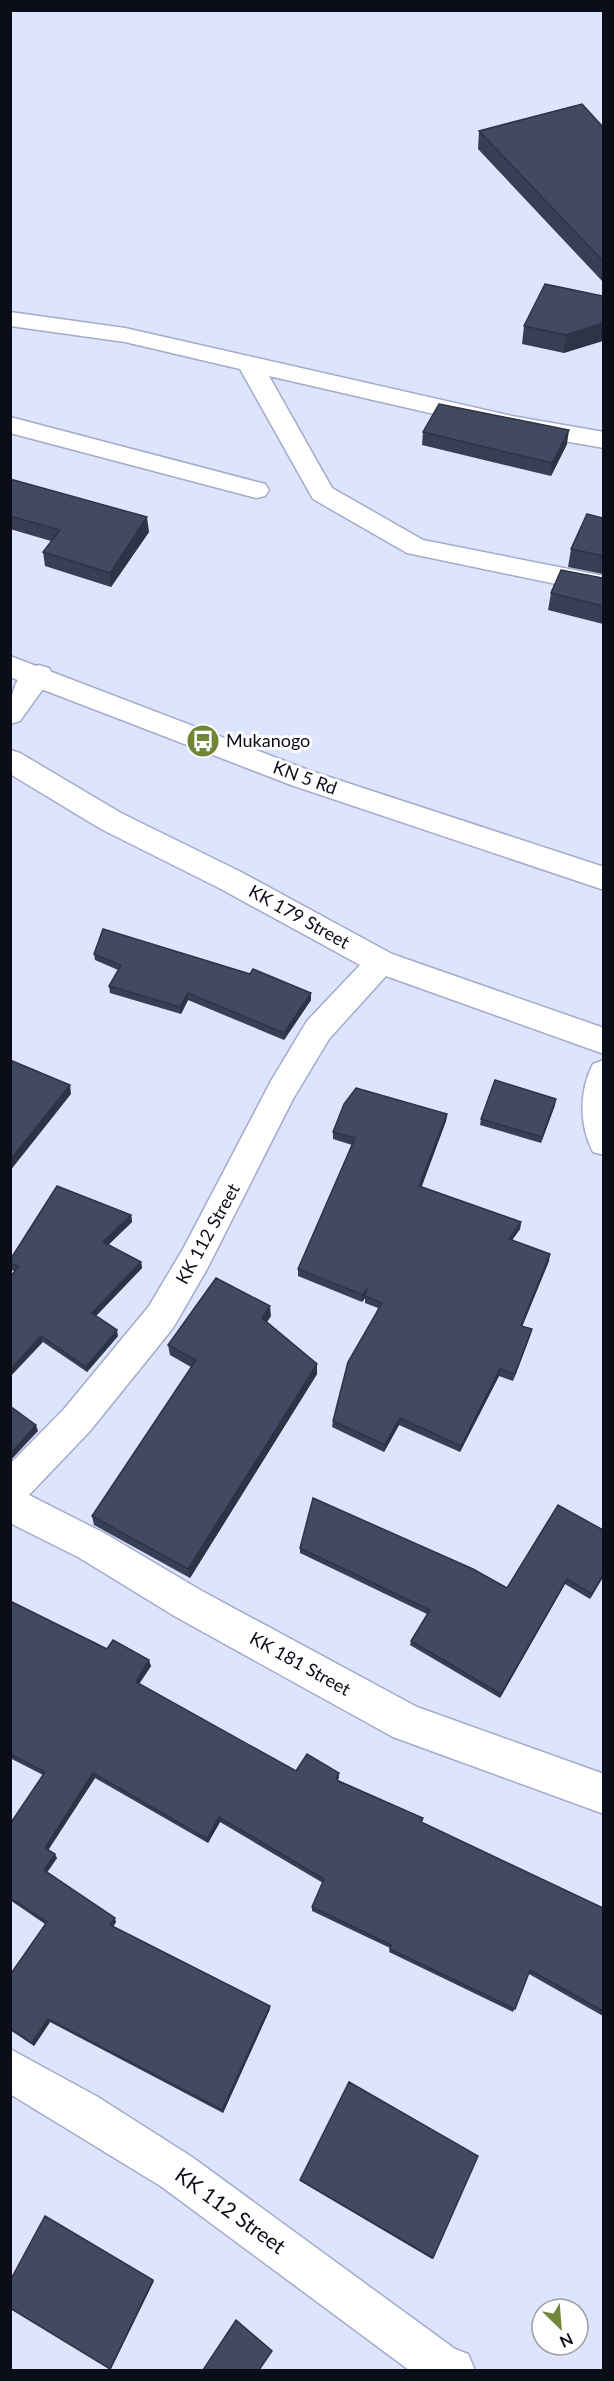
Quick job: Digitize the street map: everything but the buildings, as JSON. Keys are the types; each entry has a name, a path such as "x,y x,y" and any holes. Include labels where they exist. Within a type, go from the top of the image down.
{"street":[{"path":"10,319 125,335 512,424 603,440"},
{"path":"249,363 290,430 322,493 416,547 603,585"},
{"path":"10,425 256,490"},
{"name":"KN 5 Rd","path":"10,666 39,675 301,778 603,879"},
{"path":"10,714 39,675"},
{"name":"KK 179 Street","path":"10,760 111,821 230,880 381,962 603,1041"},
{"name":"KK 112 Street","path":"10,1489 77,1420 161,1317 195,1259 282,1090 318,1030 381,962"},
{"path":"603,1072 597,1122 603,1142"},
{"name":"KK 181 Street","path":"10,1504 91,1545 189,1604 407,1723 603,1794"},
{"name":"KK 112 Street","path":"10,2070 83,2112 177,2172 446,2368"}],"place":[{"name":"Mukanogo","path":"203,741"}]}
